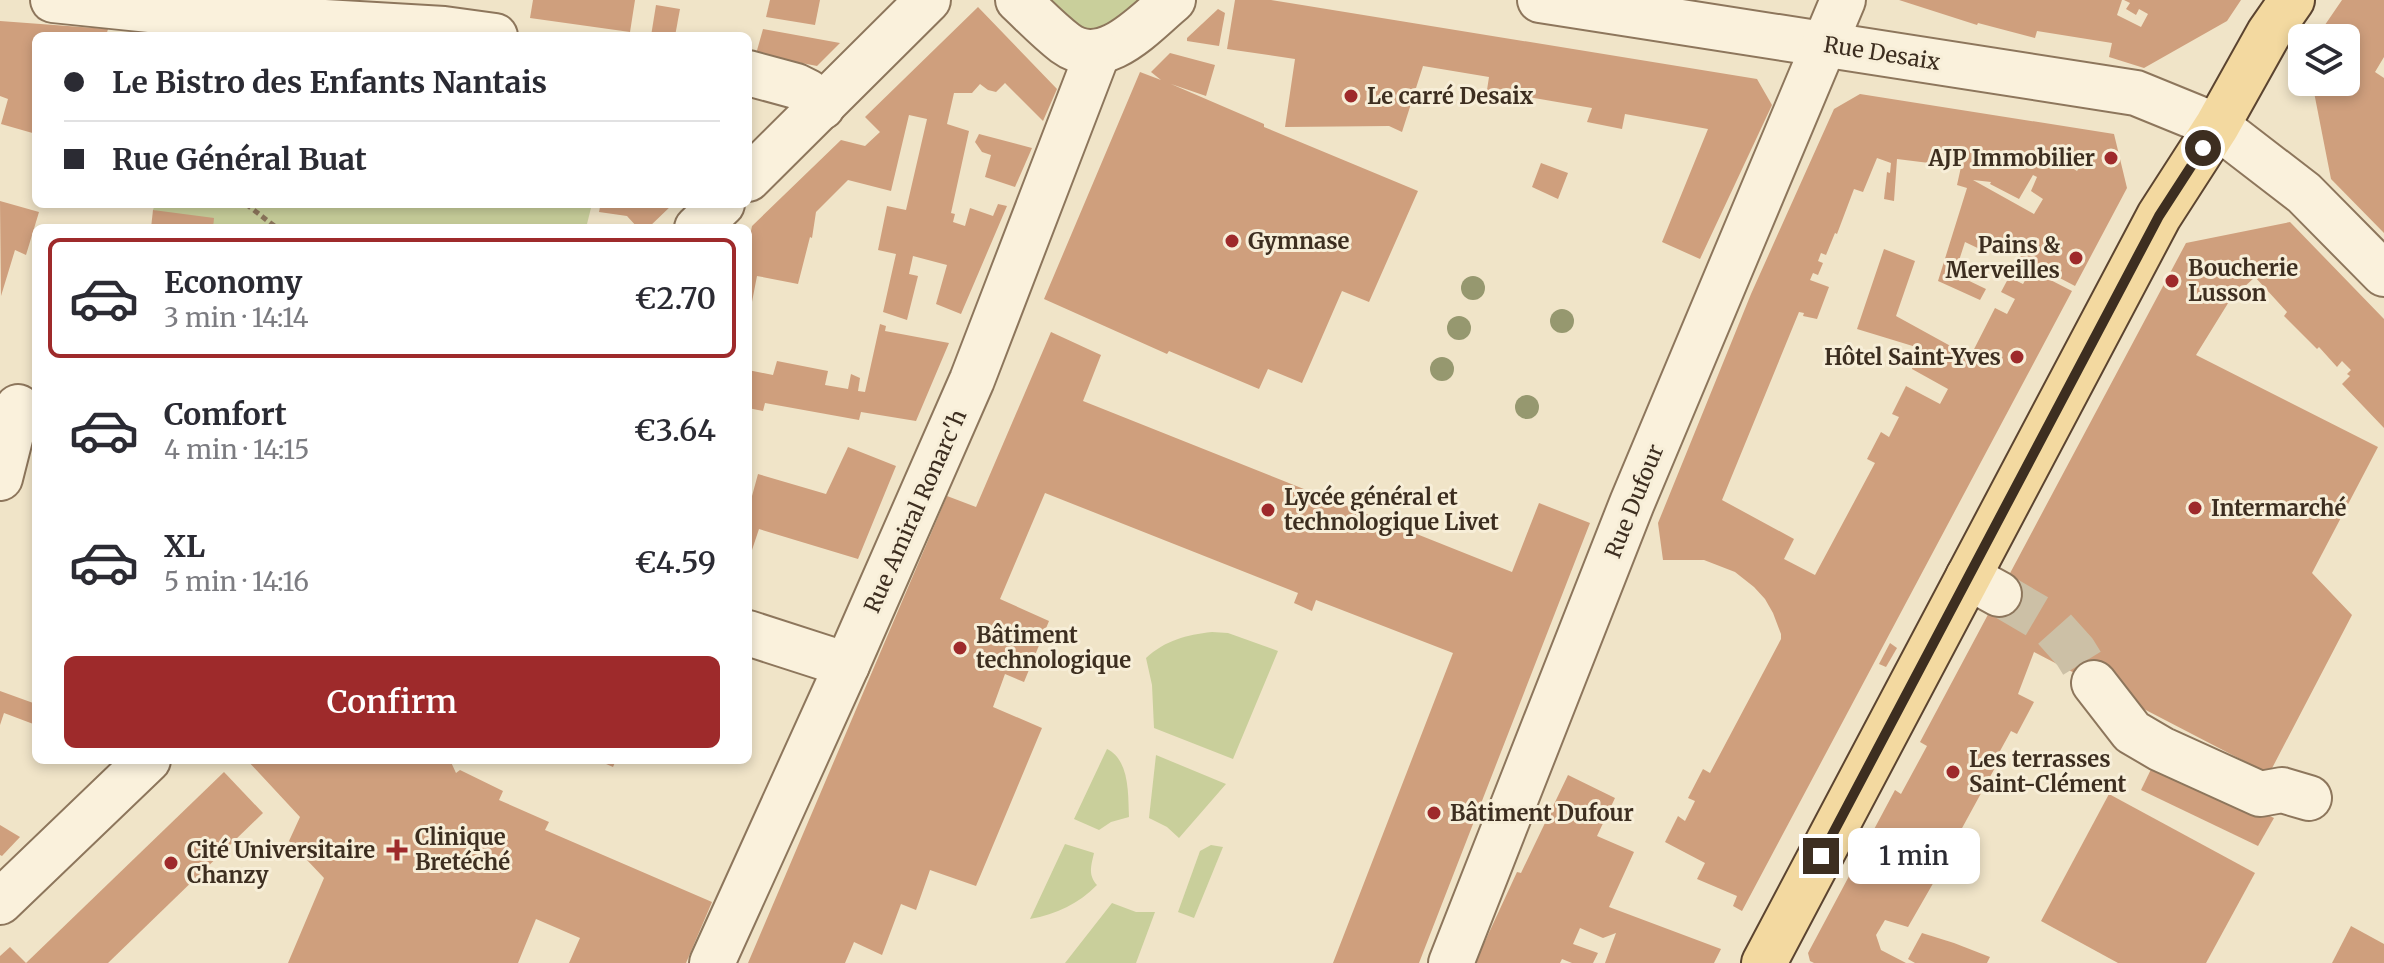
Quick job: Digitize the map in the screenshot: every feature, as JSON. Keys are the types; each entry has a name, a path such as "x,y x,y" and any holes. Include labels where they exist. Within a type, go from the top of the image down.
{"main road":[{"path":"1773,960 1984,585 2159,216 2292,0"}],"street":[{"path":"53,0 189,14 466,32"},
{"path":"752,175 928,0"},
{"path":"1018,0 1065,43 1086,52 1098,52 1125,40 1173,0"},
{"name":"Rue Desaix","path":"1540,0 2136,93 2217,126 2304,193 2384,274"},
{"name":"Rue Dufour","path":"1451,963 1632,503 1843,0"},
{"name":"Rue Amiral Ronarc'h","path":"712,963 972,380 1098,52"},
{"path":"752,74 796,86 808,92 822,107"},
{"path":"701,224 718,208"},
{"path":"0,478 18,407"},
{"path":"752,634 847,665"},
{"path":"2094,683 2132,732 2161,749 2260,794 2282,790 2309,798"},
{"path":"0,902 144,764"}],"path":[{"path":"251,208 272,224"}],"green space":[{"path":"1040,0 1142,0 1104,29 1086,31"},
{"path":"591,208 587,224 200,224 153,210"},
{"path":"1212,632 1228,633 1278,651 1233,759 1154,728 1152,685 1146,658 1177,639"},
{"path":"1107,749 1115,754 1124,770 1129,817 1111,822 1099,830 1074,819"},
{"path":"1156,755 1226,784 1179,838 1167,827 1149,818"},
{"path":"1065,844 1094,853 1091,874 1097,885 1066,907 1030,919"},
{"path":"1211,845 1223,847 1194,918 1178,912 1200,851"},
{"path":"1112,903 1136,912 1155,912 1136,963 1065,963"}],"building":[{"path":"533,0 635,0 630,32 530,18"},
{"path":"770,0 820,0 815,25 766,17"},
{"path":"1235,0 1271,0 1757,79 1772,105 1700,259 1662,242 1708,129 1625,114 1622,129 1587,122 1592,108 1487,90 1489,77 1423,66 1402,132 1389,126 1285,127 1295,59 1227,49"},
{"path":"1899,0 2122,0 2117,15 2141,27 2148,14 2139,9 2136,15 2126,9 2130,3 2124,0 2241,0 2227,21 2144,68 2109,57 2112,43 2037,31 2035,38 1977,25"},
{"path":"2342,0 2384,0 2384,57 2375,72 2384,78 2384,233 2331,179 2315,96 2360,96 2360,24 2326,24"},
{"path":"656,5 680,9 676,32 652,32"},
{"path":"978,7 1057,89 1043,121 1005,83 996,92 980,84 972,93 954,93 947,124 969,131 951,213 955,214 953,222 965,226 970,208 993,216 998,204 1007,206 961,314 936,304 947,265 913,256 909,274 918,276 907,320 883,312 896,254 878,250 887,206 906,210 927,119 909,115 891,191 848,180 816,212 812,238 798,284 757,276 752,302 752,226 841,140 865,146 880,132 865,117"},
{"path":"1218,9 1225,13 1219,46 1187,41 1187,38"},
{"path":"0,21 108,29 107,32 32,32 32,133 1,124 8,99 0,96"},
{"path":"763,29 840,43 817,66 756,54"},
{"name":"Gymnase","path":"1170,53 1215,65 1206,96 1171,84 1264,124 1264,127 1418,191 1369,302 1342,291 1302,383 1268,369 1259,389 1169,351 1167,354 1044,299 1140,72 1161,80 1151,72"},
{"path":"1860,94 2114,134 2127,188 2075,286 1993,243 1988,253 1965,242 1953,279 1961,277 1986,289 1980,300 1938,281 1967,188 1957,185 1961,167 1897,159 1894,201 1884,199 1891,163 1877,158 1863,192 1854,189 1837,234 1826,255 1821,253 1818,261 1823,263 1818,275 1813,273 1810,280 1829,287 1817,319 1799,312 1722,500 1794,539 1784,559 1815,575 1875,463 1867,459 1881,432 1889,437 1899,417 1892,414 1906,386 1940,404 1948,389 1912,369 1916,347 1857,329 1884,249 1915,261 1896,316 1956,349 1968,361 1995,308 2007,314 2015,299 2001,292 2009,277 2023,284 2031,270 2072,291 1742,911 1733,906 1737,896 1697,879 1705,863 1665,842 1678,816 1685,821 1695,801 1688,798 1703,769 1710,773 1781,634 1765,599 1735,572 1704,560 1663,560 1658,523 1751,294 1834,109","holes":["2023,152 2030,154 2035,162 2033,167 2021,160","2064,156 2081,165 2077,171 2061,161","2033,175 2037,177 2031,191 2043,199 2034,214 1973,180 1991,182 2019,199"]},
{"path":"979,134 1032,148 1015,187 985,177 991,155 982,152 975,142"},
{"path":"1541,163 1568,173 1558,199 1532,187"},
{"path":"0,201 39,212 35,224 32,224 26,255 15,250 1,296"},
{"path":"600,208 669,208 652,224 634,224 627,216 599,212"},
{"path":"153,210 214,218 213,224 151,224"},
{"name":"Intermarché","path":"2290,222 2384,319 2384,428 2342,384 2350,376 2347,374 2351,370 2342,361 2337,367 2319,347 2317,349 2284,316 2287,312 2255,277 2230,300 2196,355 2378,447 2312,573 2352,615 2269,774 2034,652 2018,694 2034,702 2017,734 2011,731 2000,751 2003,753 1949,852 1945,850 1936,871 1939,873 1908,927 1885,920 1876,935 1881,950 1906,963 1810,961 1808,953 1895,790 1901,794 1927,746 1920,742 2186,243"},
{"path":"880,324 886,326 885,331 949,343 916,421 861,412 859,420 765,403 763,411 752,409 752,371 773,375 777,361 828,371 825,385 848,389 851,374 860,378 858,391 865,392"},
{"path":"1051,332 1101,355 1083,401 1512,572 1539,503 1590,523 1419,963 1333,963 1453,653 1316,600 1312,611 1294,603 1298,593 1045,493 1000,599 1049,621 1024,682 1005,674 993,707 1042,728 976,886 930,870 916,910 901,904 882,955 854,942 845,963 748,963 947,496 976,507"},
{"path":"848,447 896,466 858,559 759,529 752,550 752,496 758,474 826,494"},
{"path":"1890,643 1897,648 1886,667 1879,664"},
{"path":"0,691 32,703 32,724 4,713 0,725"},
{"path":"2155,761 2274,818 2258,846 2141,790"},
{"path":"251,764 452,764 456,773 460,770 503,791 499,800 549,822 545,830 712,902 686,963 569,963 580,938 536,919 518,963 288,963 324,878 289,841 300,817"},
{"name":"Cité Universitaire Chanzy","path":"224,772 263,813 108,963 26,963"},
{"path":"1568,775 1615,798 1597,836 1634,852 1609,907 1721,949 1714,963 1605,963 1616,933 1603,938 1580,928 1573,944 1598,953 1593,963 1572,963 1562,959 1560,963 1475,963 1517,872 1521,873"},
{"path":"2109,794 2255,873 2206,963 2118,963 2041,921"},
{"path":"0,825 20,837 2,856 0,855"},
{"path":"2351,926 2384,944 2384,963 2332,963"},
{"path":"1922,933 1990,957 1987,963 1915,963 1908,959"},
{"path":"10,947 26,963 0,963 0,956"}],"tunnel":[{"path":"1999,594 2050,624 2075,652 2094,683"}],"place":[{"name":"Le carré Desaix","path":"1351,96"},
{"name":"AJP Immobilier","path":"2111,158"},
{"name":"Gymnase","path":"1232,241"},
{"name":"Pains & Merveilles","path":"2076,258"},
{"name":"Boucherie Lusson","path":"2172,281"},
{"name":"Hôtel Saint-Yves","path":"2017,357"},
{"name":"Intermarché","path":"2195,508"},
{"name":"Lycée général et technologique Livet","path":"1268,510"},
{"name":"Bâtiment technologique","path":"960,648"},
{"name":"Les terrasses Saint-Clément","path":"1953,772"},
{"name":"Bâtiment Dufour","path":"1434,813"},
{"name":"Clinique Bretéché","path":"397,850"},
{"name":"Cité Universitaire Chanzy","path":"171,863"}],"route":[{"path":"1821,856 2159,216 2203,148"}]}
